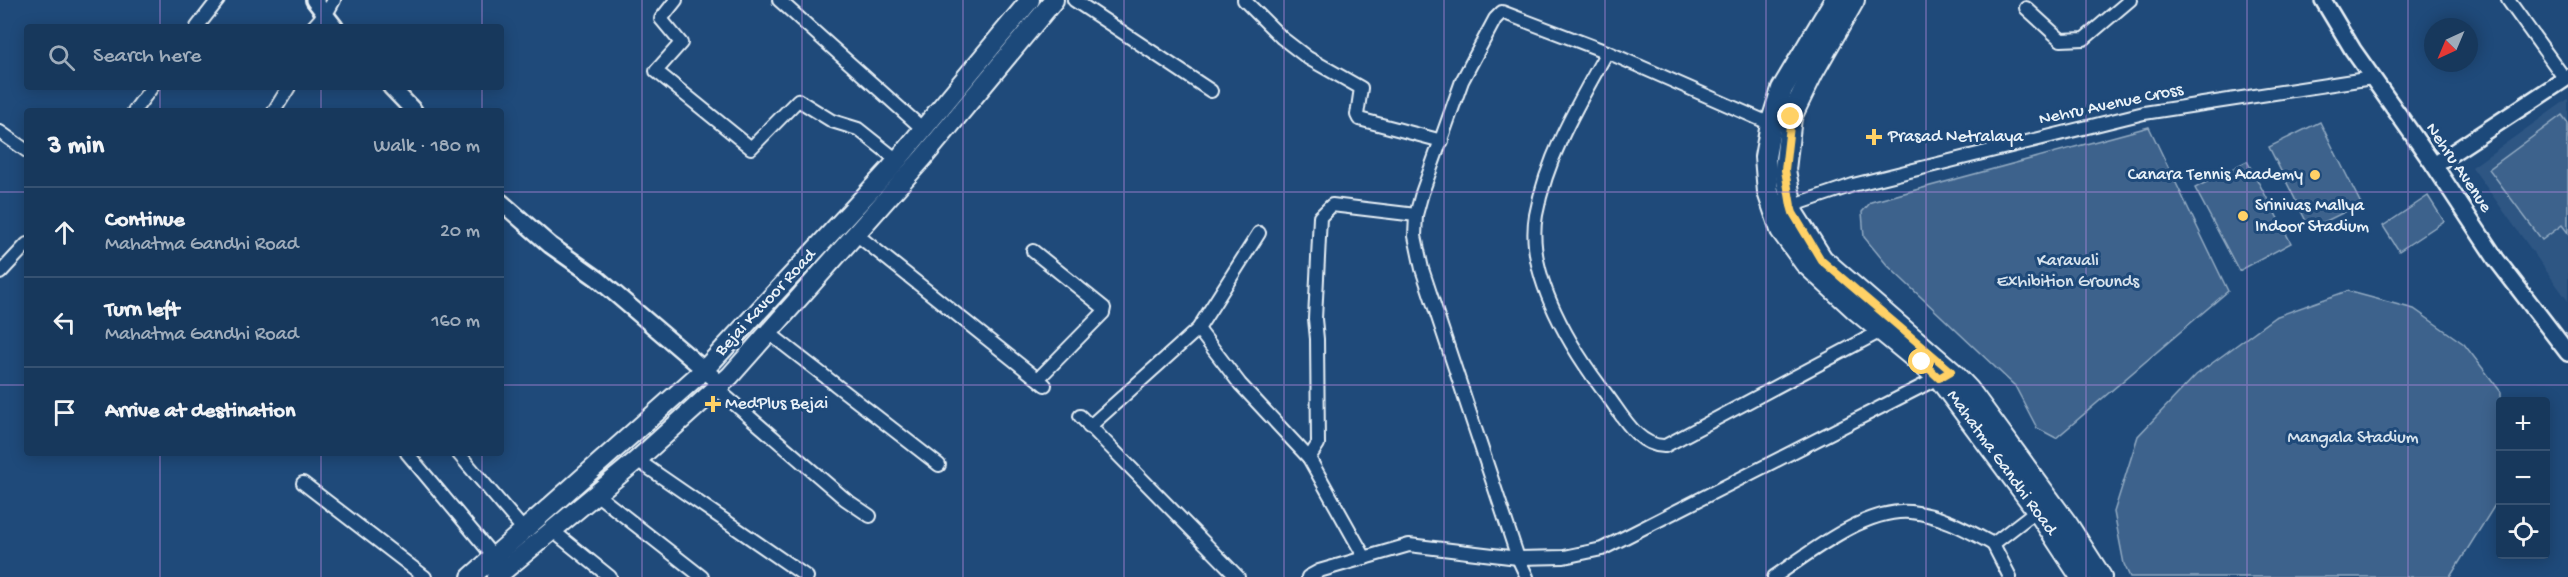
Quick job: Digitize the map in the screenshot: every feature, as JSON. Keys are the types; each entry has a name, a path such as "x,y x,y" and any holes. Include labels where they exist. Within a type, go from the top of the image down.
{"main road":[{"name":"Bejai Kavoor Road","path":"471,577 704,370 897,160 1030,0"},
{"name":"Bejai Kavoor Road","path":"496,577 637,460 718,386 769,333 856,234 963,111 1054,0"},
{"name":"Mahatma Gandhi Road","path":"1835,0 1782,89 1771,124 1765,157 1768,192 1781,230 1805,262 1881,331 1969,390 2061,515 2100,577"},
{"name":"Mahatma Gandhi Road","path":"1854,0 1813,72 1791,117 1785,170 1793,213 1821,260 1945,374 2081,577"}],"street":[{"path":"199,24 219,0"},
{"path":"314,0 332,24"},
{"path":"316,24 334,0"},
{"path":"676,0 661,19 681,44 656,71 751,148 798,100 832,121 858,129 897,160"},
{"path":"779,0 923,129"},
{"path":"1074,0 1211,91"},
{"path":"1244,0 1282,38 1308,58 1361,88 1357,115 1359,119 1442,141"},
{"path":"2026,8 2061,40 2084,39 2130,0"},
{"name":"Nehru Avenue","path":"2324,0 2372,78 2434,165 2496,259 2568,353"},
{"path":"2434,165 2566,78 2508,0"},
{"path":"1527,577 1518,558 1422,269 1415,236 1416,215 1462,81 1495,19 1502,12 1607,51 1771,124"},
{"path":"1607,51 1563,131 1545,180 1536,217 1537,258 1543,281 1564,333 1593,377 1639,436 1654,446 1665,446 1881,331"},
{"name":"Nehru Avenue Cross","path":"1791,206 1853,185 2144,113 2372,78"},
{"path":"136,108 150,90"},
{"path":"276,108 287,90"},
{"path":"394,90 411,108"},
{"path":"0,132 24,149"},
{"path":"504,205 550,245 598,279 704,370 718,386 845,499 870,516"},
{"path":"1309,458 1318,444 1315,319 1320,217 1332,205 1416,215"},
{"path":"1089,427 1198,329 1258,233"},
{"path":"856,234 1042,382 1103,313 1104,308 1033,251"},
{"path":"3,266 24,247"},
{"path":"1198,329 1240,384 1309,458 1365,558"},
{"path":"769,333 939,465"},
{"path":"1308,577 1319,571 1409,545 1518,558 1564,557 1602,549 1945,374"},
{"path":"1080,416 1238,577"},
{"path":"410,456 493,556"},
{"path":"461,456 524,529"},
{"path":"637,460 807,577"},
{"path":"303,483 424,577"},
{"path":"596,494 702,577"},
{"path":"1993,544 2037,510"},
{"path":"1774,577 1828,540 1882,515 1895,512 1911,512 1939,518 1956,524 1993,544 2010,577"},
{"path":"553,531 610,577"}],"shaded area":[{"path":"2568,99 2568,301 2472,167"}],"green space":[{"path":"2562,115 2568,123 2568,233 2562,225 2542,240 2489,169"},
{"name":"Canara Tennis Academy","path":"2320,122 2361,204 2310,229 2269,147"},
{"name":"Karavali Exhibition Grounds","path":"2149,127 2228,291 2056,438 2037,428 2015,386 1887,265 1864,237 1862,212 1871,202"},
{"name":"Srinivas Mallya Indoor Stadium","path":"2247,161 2291,243 2239,271 2195,188"},
{"path":"2428,196 2444,221 2399,251 2383,226"},
{"name":"Mangala Stadium","path":"2347,291 2414,309 2464,344 2501,392 2501,397 2496,397 2496,503 2450,577 2130,577 2124,564 2114,512 2138,436 2196,375 2275,317"}],"place":[{"name":"Prasad Netralaya","path":"1874,137"},
{"name":"Canara Tennis Academy","path":"2315,175"},
{"name":"Srinivas Mallya Indoor Stadium","path":"2243,216"},
{"name":"MedPlus Bejai","path":"713,404"}],"route":[{"path":"1791,117 1785,170 1793,213 1821,260 1951,371 1939,378 1922,362"}]}
